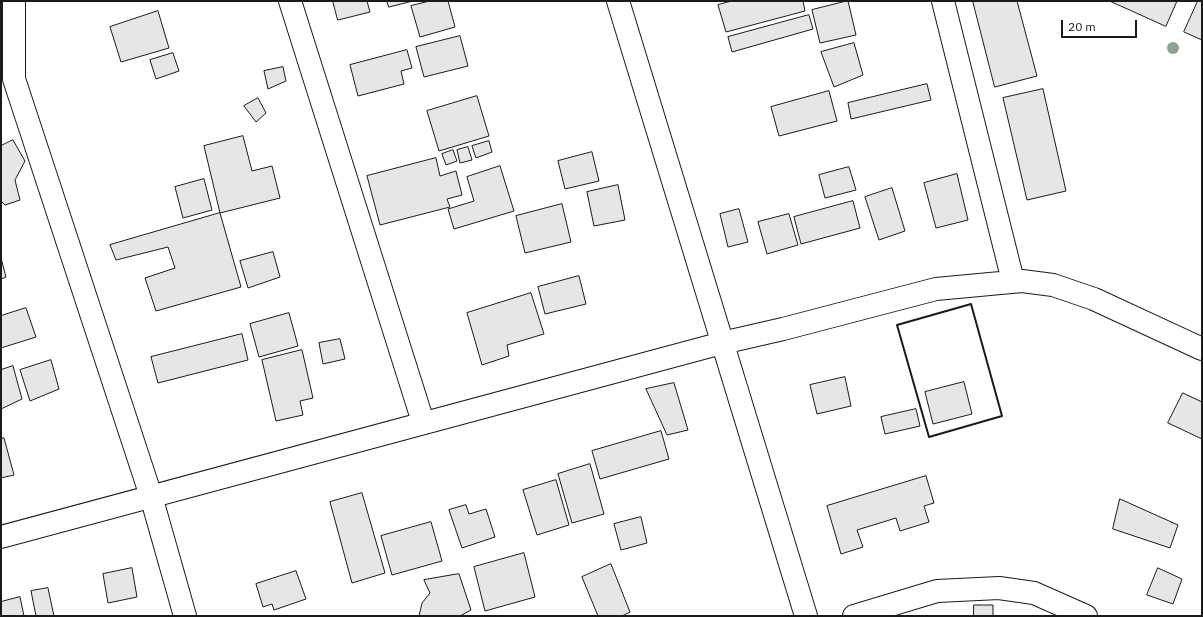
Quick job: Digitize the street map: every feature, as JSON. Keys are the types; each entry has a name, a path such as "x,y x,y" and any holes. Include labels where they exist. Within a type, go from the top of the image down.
{"street":[{"path":"14,1 14,79 151,496 185,616"},
{"path":"290,1 423,422"},
{"path":"618,1 806,616"},
{"path":"943,1 1013,281"},
{"path":"1,96 14,79"},
{"path":"1,536 722,343 783,329 936,289 1022,280 1053,285 1094,299 1202,348"},
{"path":"854,616 937,591 999,588 1034,593 1086,616"}],"building":[{"path":"333,1 367,1 370,12 338,20"},
{"path":"387,1 413,1 389,7"},
{"path":"430,1 448,1 455,27 420,37 411,6"},
{"path":"732,1 803,1 805,11 726,32 718,5"},
{"path":"848,1 856,35 820,43 812,10"},
{"path":"973,1 1017,1 1037,76 995,87"},
{"path":"1110,1 1177,1 1166,26"},
{"path":"1198,1 1202,1 1202,40 1184,32"},
{"path":"158,11 169,48 121,62 110,27"},
{"path":"809,15 813,29 732,52 728,37"},
{"path":"460,36 468,66 424,77 416,47"},
{"path":"854,43 863,75 834,87 821,52"},
{"path":"407,50 412,68 401,71 404,84 358,96 350,65"},
{"path":"173,53 179,71 156,79 150,60"},
{"path":"283,67 286,81 268,89 264,71"},
{"path":"927,84 931,100 851,119 848,103"},
{"path":"1043,89 1066,191 1027,200 1003,98"},
{"path":"829,91 837,121 779,136 771,107"},
{"path":"477,96 489,136 439,151 427,111"},
{"path":"258,98 266,113 256,122 244,106"},
{"path":"243,136 252,171 272,166 280,198 220,213 204,146"},
{"path":"13,140 25,161 15,180 20,200 5,205 1,201 1,146"},
{"path":"489,141 492,152 476,158 472,146"},
{"path":"468,147 472,160 460,163 457,150"},
{"path":"453,150 457,161 446,165 442,154"},
{"path":"592,152 599,181 565,189 558,161"},
{"path":"436,158 440,176 456,171 462,195 447,199 450,207 380,225 367,176"},
{"path":"500,166 514,211 454,229 448,209 474,201 467,177"},
{"path":"849,167 856,190 825,198 819,175"},
{"path":"957,174 968,220 936,228 924,183"},
{"path":"204,179 212,210 183,218 175,187"},
{"path":"618,185 625,220 594,226 587,192"},
{"path":"892,188 905,231 879,240 865,197"},
{"path":"853,201 860,228 801,244 794,217"},
{"path":"562,204 571,242 525,253 516,216"},
{"path":"739,209 748,242 728,247 720,214"},
{"path":"220,213 241,287 156,311 145,278 175,268 168,247 116,260 110,245"},
{"path":"789,214 798,245 767,254 758,222"},
{"path":"273,252 280,277 248,288 240,261"},
{"path":"1,258 6,277 1,279"},
{"path":"579,276 586,304 545,314 538,287"},
{"path":"531,293 544,334 507,345 509,356 482,365 467,313"},
{"path":"26,308 36,337 1,348 1,316"},
{"path":"289,313 298,346 259,357 250,324"},
{"path":"242,334 248,360 158,383 151,357"},
{"path":"340,339 345,359 323,364 319,343"},
{"path":"302,350 313,398 300,401 303,415 276,421 262,360"},
{"path":"51,360 59,389 30,401 20,370"},
{"path":"13,366 22,399 1,409 1,370"},
{"path":"845,377 851,406 817,414 810,385"},
{"path":"964,382 972,414 933,424 925,392"},
{"path":"674,383 688,430 667,435 646,389"},
{"path":"1183,393 1202,402 1202,439 1168,423"},
{"path":"916,409 920,426 885,434 881,417"},
{"path":"661,431 669,459 600,479 592,451"},
{"path":"1,438 4,438 14,475 1,478"},
{"path":"590,464 604,514 572,523 558,474"},
{"path":"926,476 934,503 924,506 929,522 900,531 896,518 857,530 863,547 841,554 827,506"},
{"path":"556,480 569,525 537,535 523,490"},
{"path":"362,493 385,573 352,583 330,502"},
{"path":"1120,499 1178,525 1170,548 1113,529"},
{"path":"466,505 469,514 486,509 495,537 462,548 449,510"},
{"path":"641,517 647,543 621,550 614,524"},
{"path":"431,522 442,561 392,575 381,536"},
{"path":"524,553 535,597 485,611 474,567"},
{"path":"611,564 630,612 622,616 598,616 582,577"},
{"path":"132,568 137,597 108,603 103,574"},
{"path":"1158,568 1182,579 1173,604 1147,595"},
{"path":"296,571 306,599 274,610 272,604 263,607 256,584"},
{"path":"459,574 471,610 460,616 419,616 422,603 430,593 424,580"},
{"path":"48,588 54,616 36,616 31,591"},
{"path":"20,597 24,616 1,616 1,602"},
{"path":"974,605 993,605 993,616 974,616"}],"wall":[{"path":"971,304 1002,416 929,437 897,325 971,304"}]}
